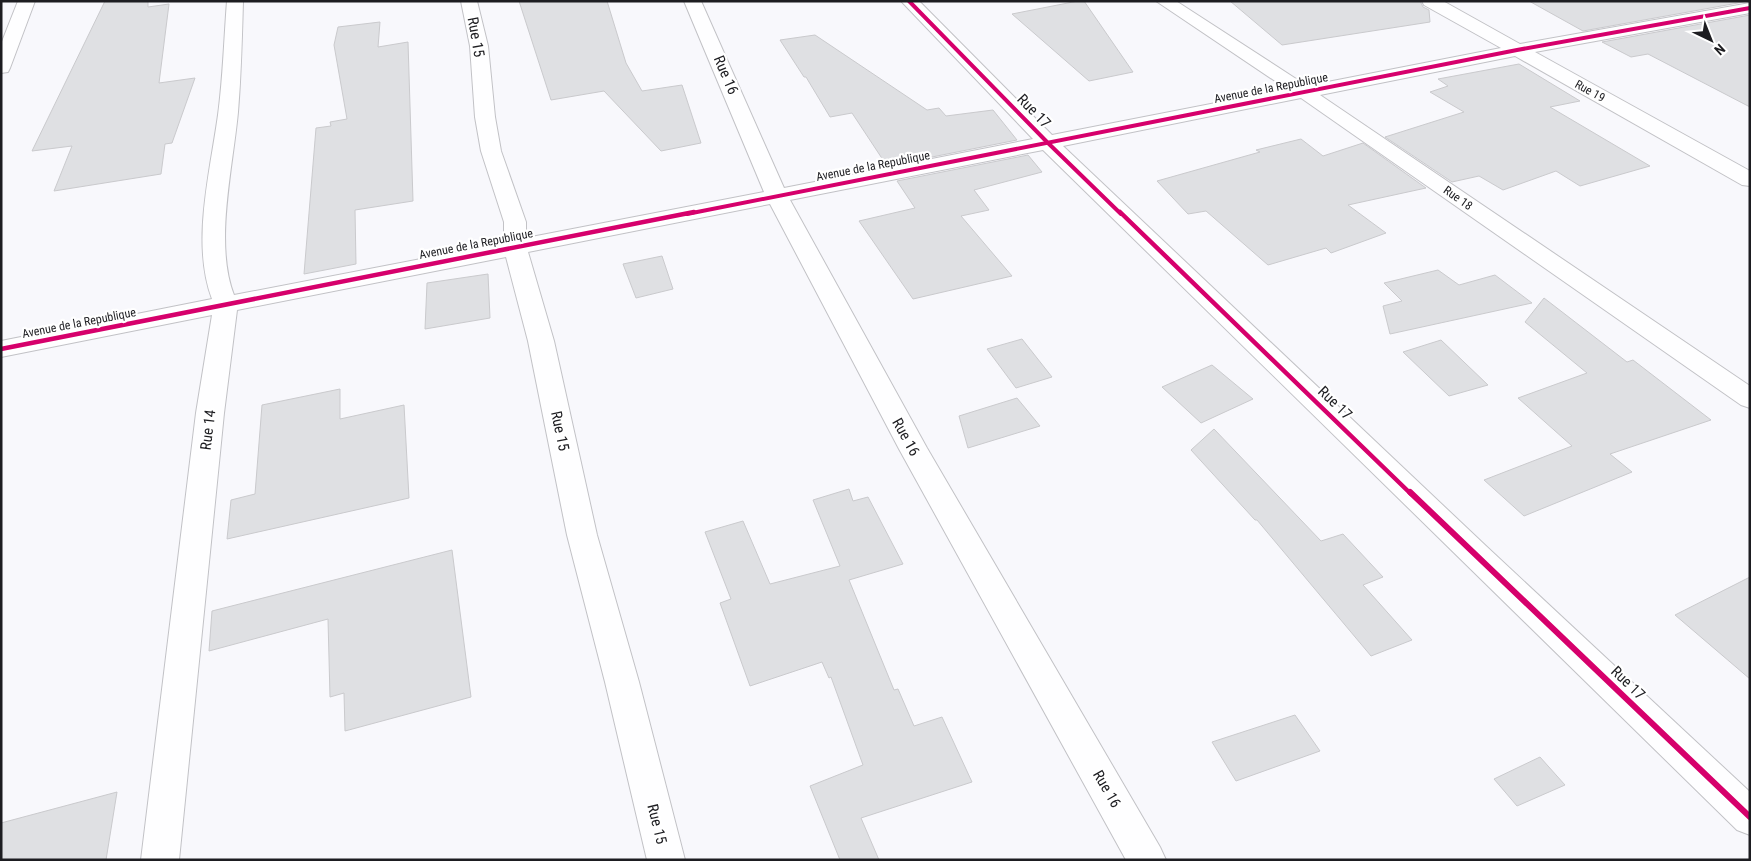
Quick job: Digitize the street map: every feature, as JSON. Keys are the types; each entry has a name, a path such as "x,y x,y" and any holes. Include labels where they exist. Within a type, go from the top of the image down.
{"street":[{"path":"1,68 27,1"},
{"name":"Rue 14","path":"160,860 209,423 226,305 217,281 215,255 216,203 228,113 235,1"},
{"name":"Rue 15","path":"469,1 479,46 484,117 491,151 515,222 515,246 541,341 582,535 622,682 666,860"},
{"name":"Rue 16","path":"692,1 722,64 777,196 904,435 1147,860"},
{"name":"Rue 17","path":"909,1 1047,142 1750,817"},
{"name":"Rue 18","path":"1164,1 1304,92 1750,399"},
{"name":"Rue 19","path":"1430,1 1750,180"},
{"path":"1705,1 1750,22"},
{"name":"Avenue de la Republique","path":"1,349 515,246 1517,50 1750,8"}],"building":[{"path":"105,1 148,1 148,7 169,4 159,83 195,78 172,143 165,144 161,174 54,191 72,146 32,151"},
{"path":"519,1 607,1 626,63 642,91 682,85 701,143 661,151 604,91 551,100"},
{"path":"1084,1 1133,72 1089,81 1012,14"},
{"path":"1230,1 1420,1 1423,7 1429,10 1430,22 1282,45"},
{"path":"1529,1 1749,1 1583,31"},
{"path":"1750,15 1750,107 1648,54 1631,57 1602,42"},
{"path":"380,22 378,47 408,42 413,201 355,210 356,264 304,274 316,128 331,126 330,122 347,119 334,45 338,27"},
{"path":"815,35 927,110 939,108 946,116 993,110 1017,140 887,166 852,113 830,117 806,77 804,77 780,40"},
{"path":"1519,64 1580,101 1550,107 1650,166 1580,186 1556,171 1503,190 1479,176 1452,182 1385,137 1464,112 1430,92 1448,86 1438,79"},
{"path":"1301,139 1323,156 1363,143 1426,188 1348,205 1386,233 1331,253 1326,248 1268,265 1206,211 1188,214 1157,181 1260,152 1256,150"},
{"path":"1028,155 1042,172 974,190 989,210 961,216 1012,276 913,299 859,221 915,208 897,181"},
{"path":"662,256 673,289 636,298 623,264"},
{"path":"1438,270 1459,285 1495,275 1532,303 1390,334 1383,306 1402,301 1384,283"},
{"path":"488,274 490,318 425,329 427,283"},
{"path":"1544,298 1627,362 1633,360 1711,420 1610,454 1632,472 1524,516 1484,480 1572,446 1518,398 1587,373 1525,322"},
{"path":"1022,339 1052,377 1016,388 987,349"},
{"path":"1441,340 1488,385 1449,396 1403,352"},
{"path":"1212,365 1253,399 1201,423 1162,387"},
{"path":"340,389 340,419 404,405 409,498 227,539 231,500 255,494 262,405"},
{"path":"1017,398 1040,426 968,448 959,416"},
{"path":"1214,429 1321,541 1343,534 1383,577 1363,585 1412,640 1371,656 1257,520 1191,450"},
{"path":"849,489 853,501 868,497 903,564 849,580 894,690 898,689 914,726 942,717 972,782 861,818 879,860 840,860 810,786 863,765 831,677 829,678 822,662 750,686 720,603 731,599 705,532 743,521 770,584 840,566 813,500"},
{"path":"452,550 471,697 345,731 344,693 330,697 328,619 209,651 212,611"},
{"path":"1750,577 1750,679 1675,615"},
{"path":"1295,715 1320,751 1236,781 1212,742"},
{"path":"1540,757 1565,785 1517,806 1494,779"},
{"path":"117,792 106,860 1,860 1,823"}],"cycle path":[{"path":"909,1 1047,142 1750,817"},
{"path":"1,349 1517,50 1750,8"}]}
